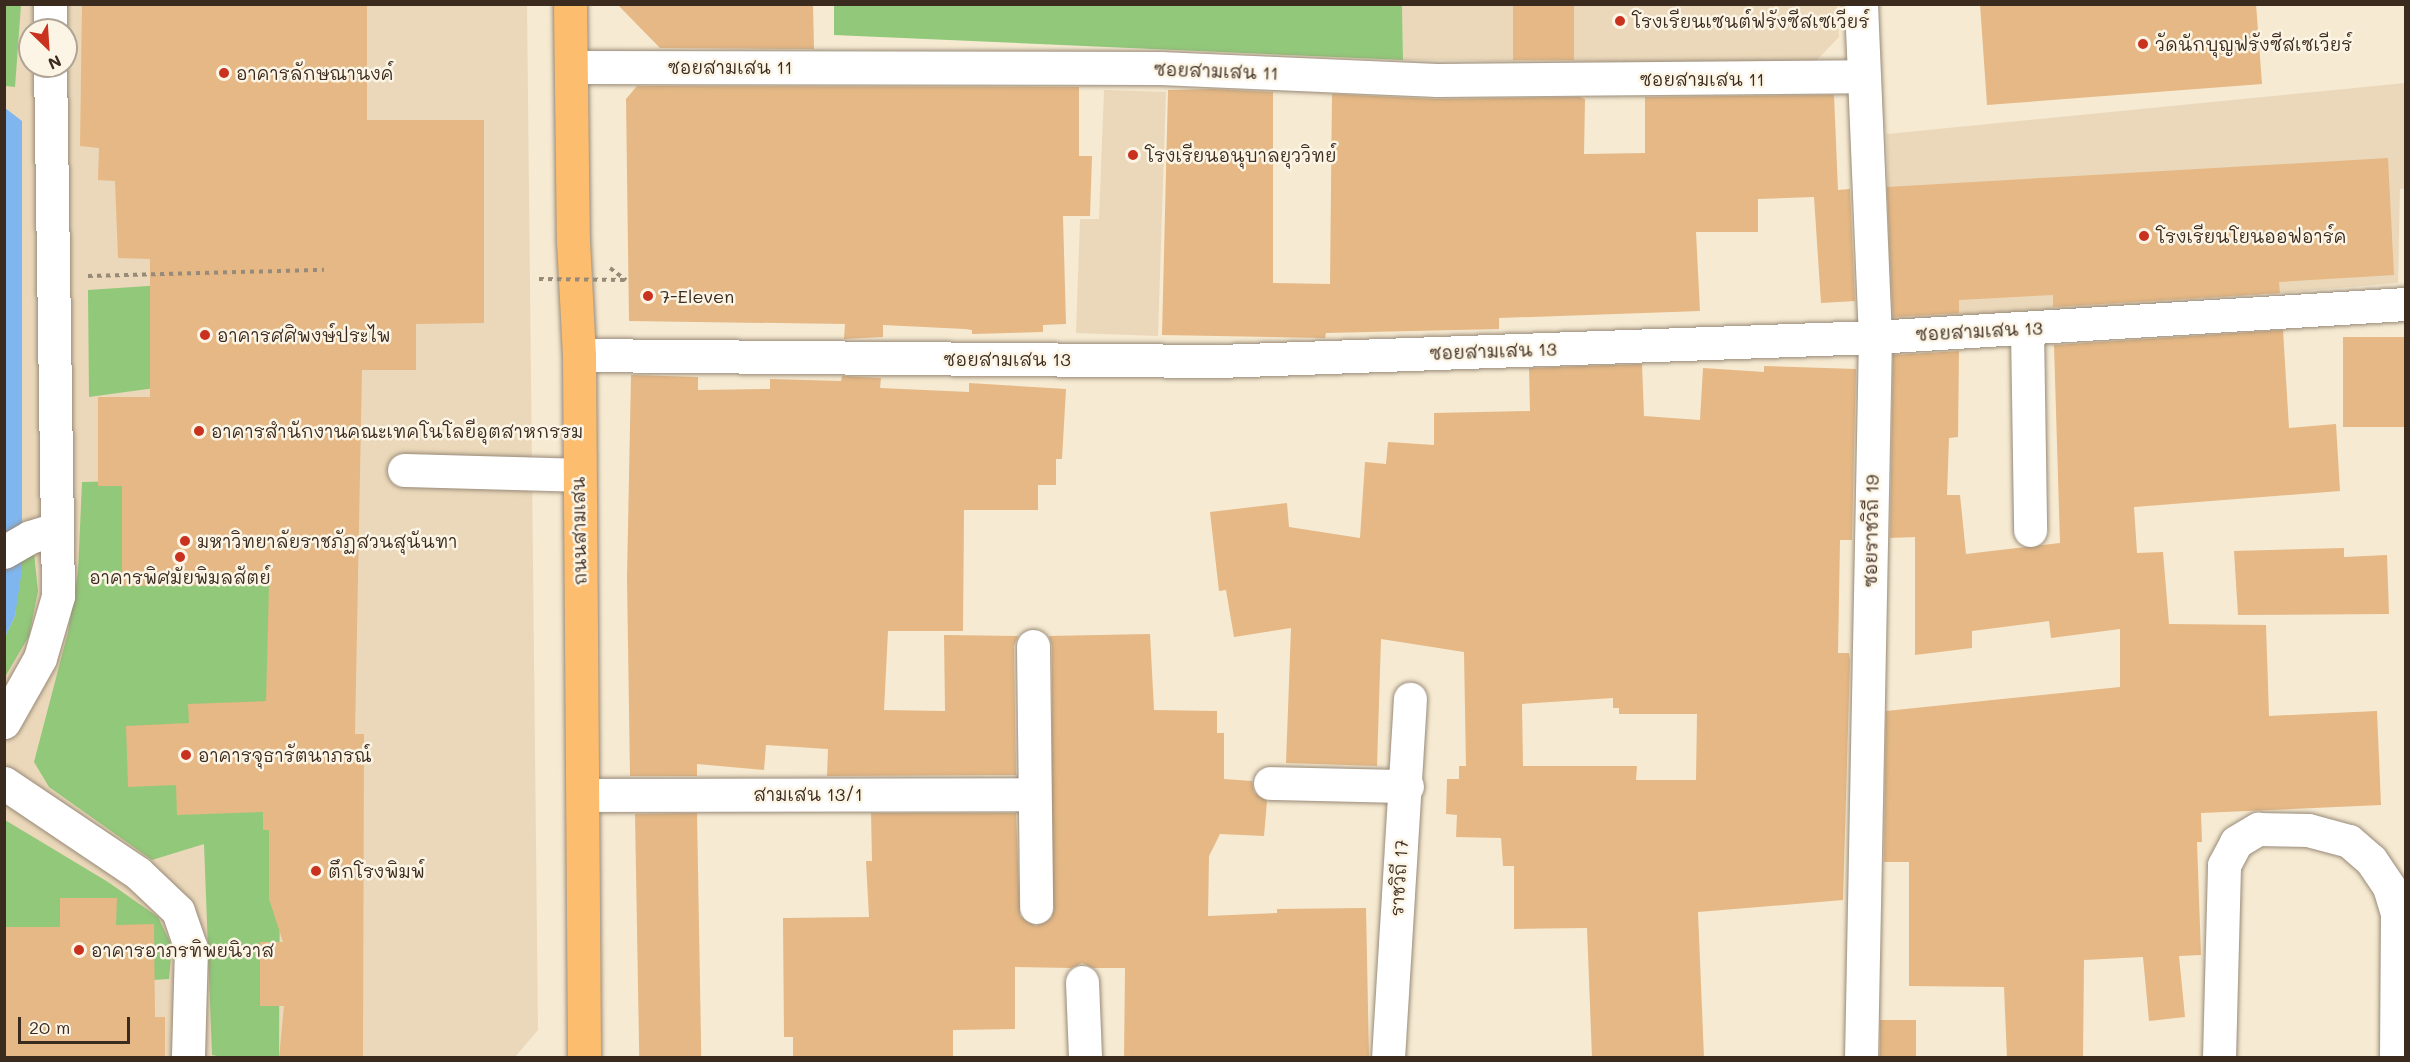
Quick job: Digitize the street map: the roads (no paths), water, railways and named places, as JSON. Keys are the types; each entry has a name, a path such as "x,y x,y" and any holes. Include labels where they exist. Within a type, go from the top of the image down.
{"main road":[{"name":"ถนนสามเสน","path":"570,4 573,241 579,355 578,475 584,1058"}],"street":[{"name":"ซอยราชวิถี 19","path":"1861,4 1862,76 1875,336 1861,1058"},
{"name":"ซอยสามเสน 11","path":"571,67 1160,68 1437,80 1862,76"},
{"path":"4,722 40,658 58,596 31,539 53,277 51,78"},
{"name":"ซอยสามเสน 13","path":"579,355 1219,361 2027,329 2406,304"},
{"path":"2027,329 2030,530"},
{"path":"404,470 578,475"},
{"path":"1034,646 1036,907"},
{"name":"ราชวิถี 17","path":"1388,1058 1407,786 1410,699"},
{"path":"4,783 138,873 178,911 191,948 188,1058"},
{"path":"1270,783 1407,786"},
{"name":"สามเสน 13/1","path":"583,795 1034,794"},
{"path":"2219,1058 2224,865 2236,842 2258,829 2308,830 2349,841 2371,860 2389,887 2397,913 2396,1058"},
{"path":"1082,982 1086,1058"}],"water":[{"path":"5,108 22,121 22,569 15,616 5,637"}],"place":[{"name":"โรงเรียนเซนต์ฟรังซีสเซเวียร์","path":"1620,21"},
{"name":"วัดนักบุญฟรังซีสเซเวียร์","path":"2143,44"},
{"name":"อาคารลักษณานงค์","path":"224,73"},
{"name":"โรงเรียนอนุบาลยุววิทย์","path":"1133,155"},
{"name":"โรงเรียนโยนออฟอาร์ค","path":"2144,236"},
{"name":"7-Eleven","path":"648,296"},
{"name":"อาคารศศิพงษ์ประไพ","path":"205,335"},
{"name":"อาคารสำนักงานคณะเทคโนโลยีอุตสาหกรรม","path":"199,431"},
{"name":"มหาวิทยาลัยราชภัฏสวนสุนันทา","path":"185,541"},
{"name":"อาคารพิศมัยพิมลสัตย์","path":"180,557"},
{"name":"อาคารจุธารัตนาภรณ์","path":"186,755"},
{"name":"ตึกโรงพิมพ์","path":"316,871"},
{"name":"อาคารอาภรทิพยนิวาส","path":"79,950"}]}
